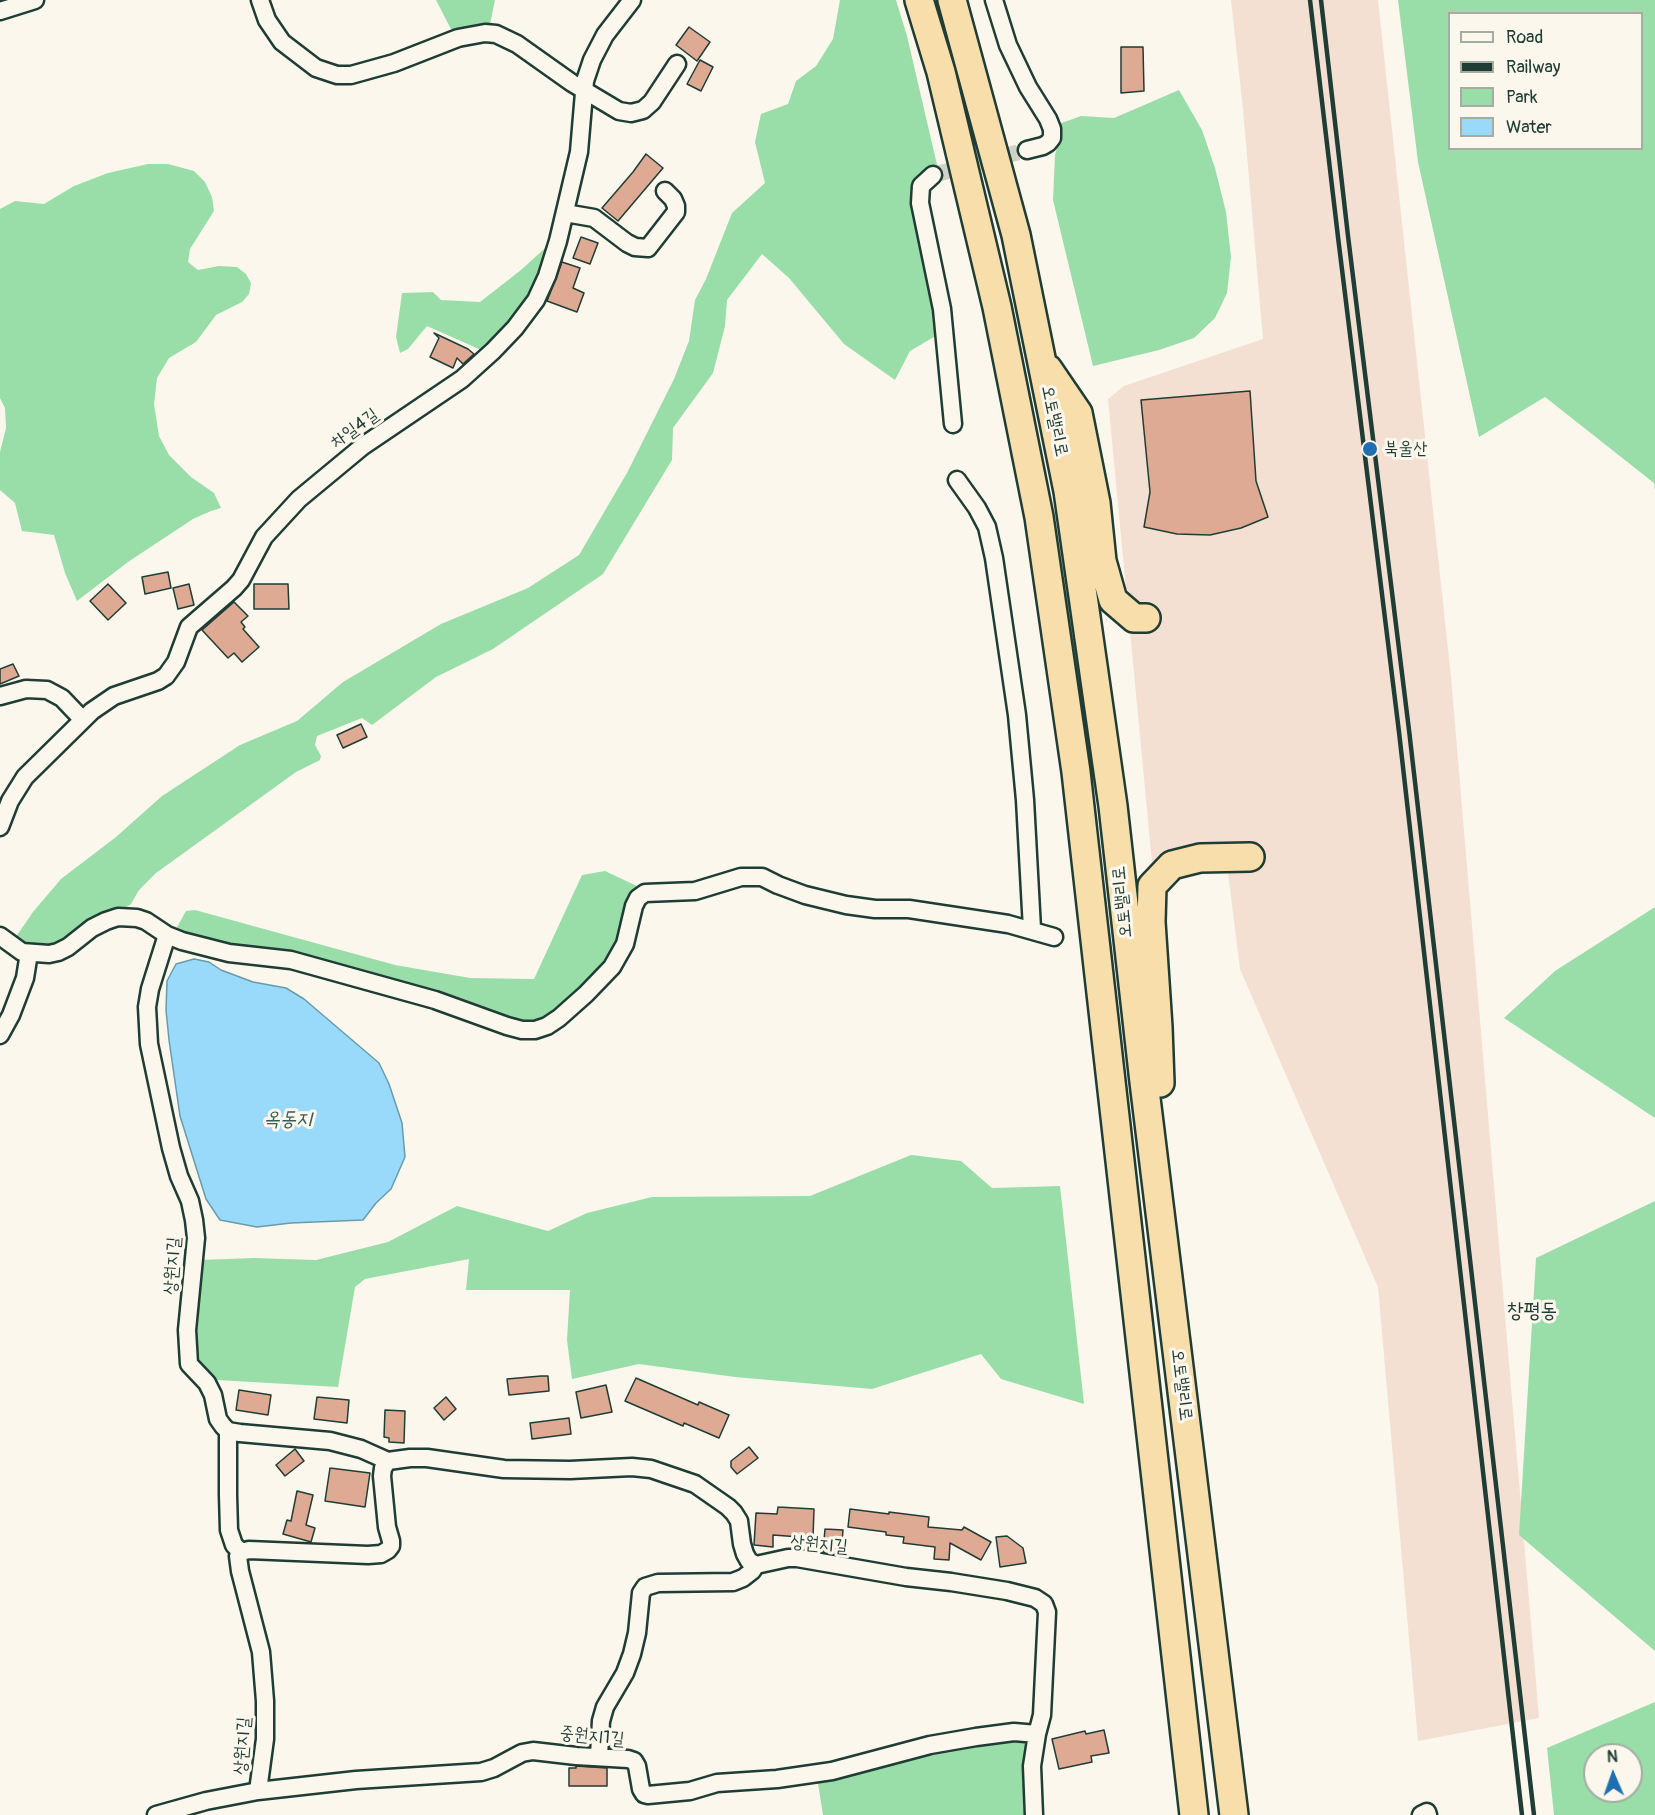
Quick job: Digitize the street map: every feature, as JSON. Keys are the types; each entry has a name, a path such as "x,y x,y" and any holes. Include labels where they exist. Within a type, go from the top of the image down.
{"highway":[{"name":"오토밸리로","path":"919,0 941,72 997,307 1039,517 1076,772 1194,1815"},
{"name":"오토밸리로","path":"952,0 1016,235 1068,491 1113,806 1233,1815"},
{"path":"1041,358 1078,413 1096,503 1102,561 1113,600 1134,618 1146,618"},
{"path":"1164,1249 1158,1027 1151,922 1152,886 1172,866 1200,858 1250,857"}],"street":[{"path":"0,11 35,0"},
{"path":"260,0 267,20 282,42 316,68 338,75 351,75 394,63 458,38 478,34 496,34 517,44 572,83 619,111 631,113 637,112 652,102 677,64"},
{"name":"차일4길","path":"0,827 10,801 25,777 83,720 108,699 158,681 166,675 176,662 189,627 234,588 264,537 299,499 363,446 462,379 515,328 536,300 547,276 565,213 579,152 587,72 596,49 632,0"},
{"path":"994,0 1008,45 1052,129 1052,138 1048,143 1027,150"},
{"path":"933,176 921,186 920,203 942,309 953,424"},
{"path":"565,213 594,218 627,243 635,247 648,248 676,212 673,200 665,191"},
{"path":"957,480 987,527 995,569 1017,715 1025,800 1032,929"},
{"path":"0,696 26,689 48,690 62,698 83,720"},
{"path":"0,936 22,952 58,952 106,921 118,918 137,918 146,921 167,935 229,953 291,960 359,978 435,1000 522,1030 536,1030 559,1018 612,968 625,944 634,906 638,898 645,893 695,891 741,877 762,877 805,895 846,905 875,909 909,909 1008,924 1054,937"},
{"name":"상원지길","path":"167,935 150,989 147,1007 149,1044 171,1148 194,1220 196,1238 187,1330 189,1364 207,1383 213,1395 218,1419 228,1431"},
{"path":"0,1035 11,1015 25,978 29,953"},
{"path":"388,1461 383,1468 382,1476 391,1546 381,1554 249,1550 241,1552 234,1545 229,1530 228,1431 330,1441 361,1449 388,1461 427,1458 504,1469 570,1470 632,1467 651,1469 695,1484 734,1513 739,1521 745,1554 749,1561 756,1565 743,1578 733,1582 658,1583 645,1587 641,1593 637,1633 632,1654 625,1673 605,1707 601,1721 599,1756"},
{"name":"상원지길","path":"241,1552 238,1560 240,1571 260,1643 263,1671 265,1739 258,1791"},
{"name":"상원지길","path":"756,1565 797,1558 906,1577 996,1589 1044,1604 1047,1612 1042,1715 1032,1766 1034,1815"},
{"name":"중원지1길","path":"156,1815 184,1806 258,1791 356,1780 482,1772 522,1753 533,1751 634,1761 641,1789 644,1794 648,1795 690,1791 717,1784 832,1771 930,1745 976,1737 1014,1732 1037,1734"}],"shaded area":[{"path":"1231,0 1378,0 1451,677 1539,1718 1418,1741 1378,1287 1240,969 1227,865 1153,873 1108,399 1124,386 1263,339"}],"green space":[{"path":"436,0 495,0 489,29 454,35"},
{"path":"840,0 896,0 907,36 938,169 919,179 939,334 910,351 895,380 844,344 789,278 762,254 727,300 725,326 713,373 673,428 672,460 603,574 493,649 436,677 372,725 362,718 317,736 315,745 321,756 320,760 296,772 156,873 139,890 131,904 119,912 45,951 13,941 33,912 61,879 116,837 162,796 240,745 297,721 343,682 441,624 528,588 579,555 627,473 674,379 689,341 695,300 706,279 732,213 765,183 755,142 761,114 788,104 796,81 816,66 833,39"},
{"path":"1398,0 1655,0 1655,490 1654,483 1545,397 1479,437 1418,162"},
{"path":"1179,90 1202,130 1215,168 1226,212 1231,257 1227,293 1215,318 1194,338 1159,350 1093,366 1053,200 1055,155 1060,138 1056,125 1081,116 1114,118"},
{"path":"148,164 168,164 194,171 205,182 212,197 214,211 190,249 188,262 198,270 219,266 237,267 246,274 251,283 249,294 242,302 216,315 196,342 169,358 157,378 154,404 159,436 169,455 191,477 214,493 221,508 193,519 128,562 77,601 65,573 54,535 22,531 15,503 0,490 0,452 6,428 5,408 0,398 0,209 15,201 44,204 74,186 108,173"},
{"path":"554,240 541,276 524,307 481,350 427,326 408,349 400,353 396,337 402,293 433,292 441,300 480,302 521,270"},
{"path":"605,871 637,886 638,895 616,952 571,1003 535,1025 177,935 176,929 186,911 195,910 395,965 470,978 534,979 582,875"},
{"path":"1655,907 1655,1118 1504,1018 1555,971"},
{"path":"911,1155 961,1161 992,1188 1060,1186 1084,1404 1001,1379 981,1354 872,1389 735,1377 639,1364 572,1379 567,1340 570,1290 466,1290 469,1259 365,1279 355,1287 338,1387 217,1380 195,1362 201,1260 254,1258 316,1260 388,1242 457,1206 548,1231 587,1213 652,1197 810,1196"},
{"path":"1655,1201 1655,1651 1519,1535 1536,1258"},
{"path":"1655,1702 1655,1815 1554,1815 1547,1748"},
{"path":"1014,1736 1030,1741 1029,1815 823,1815 817,1777"}],"water":[{"name":"옥동지","path":"194,959 209,962 221,970 253,982 286,988 304,999 379,1063 389,1084 402,1123 405,1157 391,1189 363,1220 257,1227 220,1220 206,1199 180,1116 166,1010 167,981 176,964"}],"building":[{"path":"689,27 710,42 697,61 676,45"},
{"path":"1121,47 1143,47 1144,91 1121,93"},
{"path":"700,60 713,67 701,91 687,84"},
{"path":"646,154 663,168 618,221 602,208"},
{"path":"581,237 598,243 590,264 573,258"},
{"path":"562,262 580,268 573,288 584,293 577,312 547,301"},
{"path":"434,333 474,354 463,364 457,358 453,368 430,357 439,338"},
{"path":"1250,391 1256,481 1268,517 1241,528 1210,535 1177,534 1144,527 1150,492 1141,400"},
{"path":"168,572 171,588 145,594 142,577"},
{"path":"108,584 126,603 108,620 90,601"},
{"path":"189,584 194,605 178,609 173,588"},
{"path":"254,584 288,584 289,609 254,609"},
{"path":"234,602 248,616 241,622 245,627 243,629 259,647 242,662 234,653 228,658 202,630"},
{"path":"13,664 19,676 0,684 0,669"},
{"path":"361,724 367,737 343,748 337,735"},
{"path":"548,1376 549,1391 509,1395 507,1379"},
{"path":"636,1378 698,1405 699,1402 729,1415 719,1438 684,1423 683,1426 625,1401"},
{"path":"606,1385 612,1412 581,1418 576,1392"},
{"path":"239,1390 271,1395 268,1415 236,1410"},
{"path":"317,1397 349,1400 347,1423 314,1419"},
{"path":"446,1397 456,1409 444,1420 434,1408"},
{"path":"385,1410 405,1411 404,1443 389,1442 389,1438 384,1437"},
{"path":"569,1418 571,1434 532,1439 530,1423"},
{"path":"749,1447 758,1458 737,1474 731,1467 731,1461"},
{"path":"295,1449 304,1461 285,1476 276,1465"},
{"path":"330,1468 370,1473 365,1507 325,1501"},
{"path":"297,1491 313,1495 306,1525 315,1528 311,1542 283,1534 287,1520 291,1521"},
{"path":"778,1507 814,1509 813,1538 773,1535 773,1547 754,1545 756,1513 777,1514"},
{"path":"850,1509 929,1517 928,1527 962,1530 964,1527 991,1542 981,1560 950,1543 949,1560 934,1559 935,1547 903,1543 904,1537 886,1535 886,1532 848,1527"},
{"path":"825,1529 843,1530 841,1555 823,1552"},
{"path":"1007,1536 1023,1548 1026,1563 1000,1567 996,1537"},
{"path":"1104,1730 1109,1753 1091,1756 1092,1762 1059,1769 1052,1739 1085,1731 1086,1734"},
{"path":"576,1766 607,1768 607,1786 569,1786 569,1768 576,1768"}],"tunnel":[{"path":"933,175 1027,150"}],"railway":[{"path":"1310,0 1399,732 1522,1815"},
{"path":"1321,0 1409,730 1534,1815"}],"place":[{"name":"북울산","path":"1370,449"}],"district":[{"name":"창평동","path":"1532,1312"}]}
